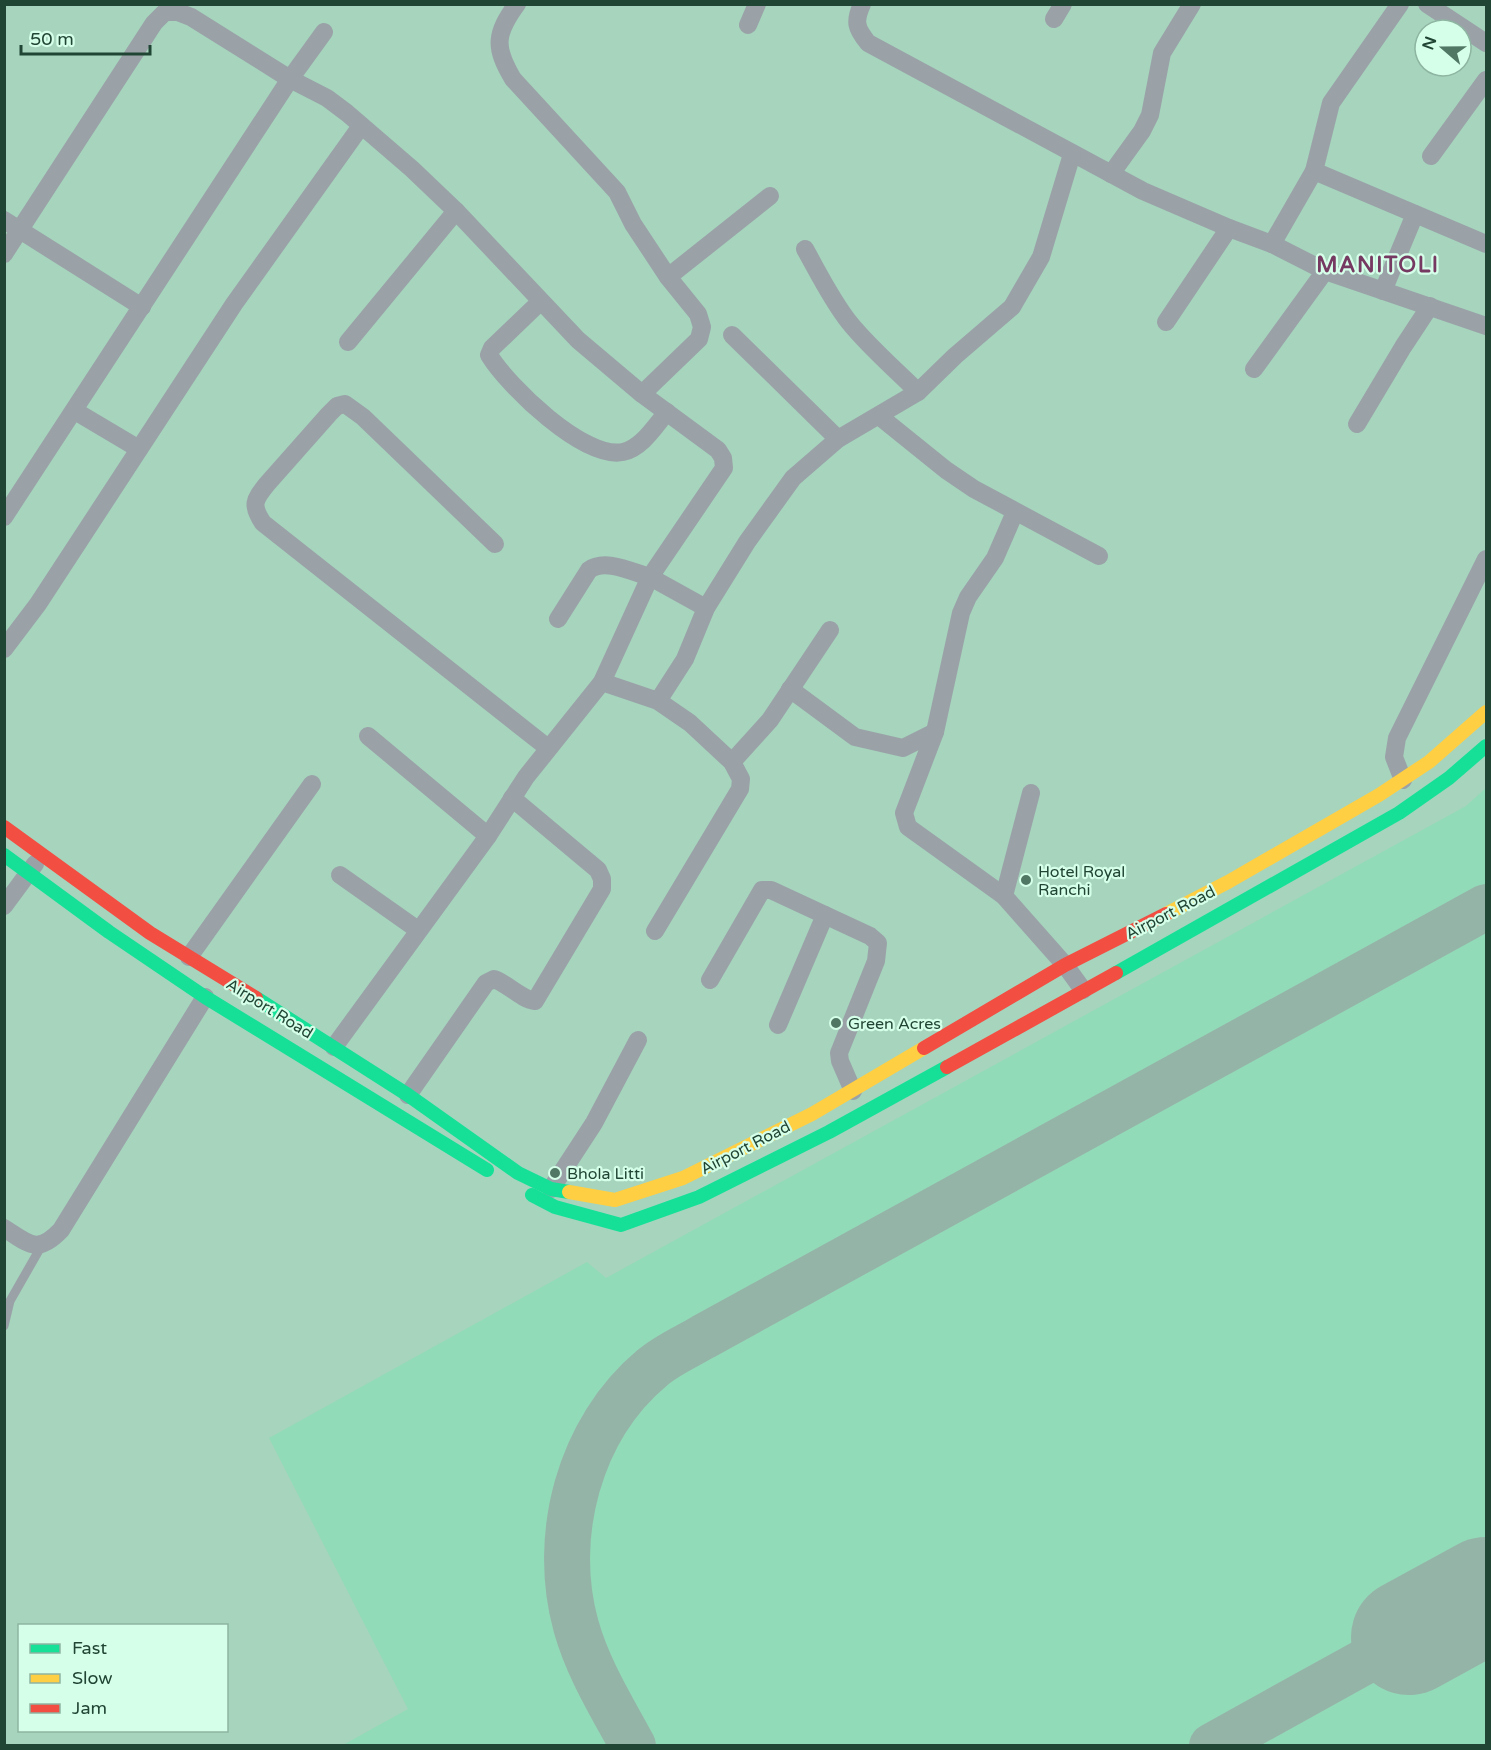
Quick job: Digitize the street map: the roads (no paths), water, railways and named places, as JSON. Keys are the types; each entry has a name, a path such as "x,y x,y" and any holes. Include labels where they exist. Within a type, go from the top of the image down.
{"street":[{"path":"517,4 502,28 499,46 501,60 513,79 616,192 633,224 668,277 698,314 702,327 699,339 642,394"},
{"path":"748,25 757,4"},
{"path":"862,4 857,15 857,30 868,43 1143,191 1272,244 1325,271 1486,326"},
{"path":"1111,174 1142,131 1150,115 1162,53 1192,4"},
{"path":"1272,244 1314,171 1331,103 1400,4"},
{"path":"1428,4 1486,44"},
{"path":"4,254 12,225 154,23 165,12 178,12 191,17 290,79 327,98 412,169 456,211 578,340 642,394 718,450 723,458 724,468 650,577 602,682 548,748 488,836 334,1047"},
{"path":"4,517 290,79 324,32"},
{"path":"1431,156 1486,80"},
{"path":"4,650 38,604 234,304 361,126"},
{"path":"658,701 685,659 706,608 747,542 793,478 838,440 918,392 955,356 1012,307 1041,257 1072,154"},
{"path":"1314,171 1486,244"},
{"path":"668,277 770,196"},
{"path":"348,342 456,211"},
{"path":"1383,291 1415,214"},
{"path":"12,225 142,307"},
{"path":"1166,322 1229,228"},
{"path":"805,249 827,290 848,321 866,342 918,392"},
{"path":"1254,369 1325,271"},
{"path":"540,302 492,348 489,355 529,401 554,424 591,445 610,452 621,453 627,452 642,441 667,412"},
{"path":"1356,424 1430,306"},
{"path":"732,335 838,440"},
{"path":"495,544 363,417 345,404 337,406 329,414 267,484 255,503 255,509 263,523 548,748"},
{"path":"75,411 139,449"},
{"path":"879,416 959,479 1015,512 1099,556"},
{"path":"1015,512 996,558 968,597 961,613 935,732 904,813 908,827 1004,896 1065,964 1083,990"},
{"path":"1402,780 1394,757 1397,738 1486,559"},
{"path":"558,619 589,570 596,565 607,565 650,577 706,608"},
{"path":"732,762 770,720 830,630"},
{"path":"602,682 658,701 690,723 732,762 741,779 740,789 655,931"},
{"path":"790,689 855,737 903,748 935,732"},
{"name":"Airport Road","path":"4,827 150,933 408,1095 518,1173 551,1189 615,1200 683,1178 853,1091 1065,964 1228,882 1402,780 1428,762 1486,712"},
{"path":"368,736 488,836"},
{"name":"Airport Road","path":"4,855 205,997 500,1177 555,1207 621,1225 699,1197 829,1132 1246,901 1399,813 1449,778 1486,746"},
{"path":"189,957 312,784"},
{"path":"1004,896 1031,793"},
{"path":"408,1095 486,983 494,979 504,982 529,1000 536,1001 602,889 602,879 598,870 512,798"},
{"path":"4,906 42,854"},
{"path":"340,875 418,930"},
{"path":"710,980 762,890 771,890 870,936 878,943 876,961 839,1053 840,1061 853,1091"},
{"path":"778,1025 825,915"},
{"path":"4,1228 25,1241 42,1245 61,1230 205,997"},
{"path":"551,1189 594,1124 638,1040"}],"lane":[{"path":"4,1326 10,1301 42,1245"}],"place":[{"name":"Hotel Royal Ranchi","path":"1026,880"},
{"name":"Green Acres","path":"836,1023"},
{"name":"Bhola Litti","path":"555,1173"}],"district":[{"name":"MANITOLI","path":"1378,264"}]}
